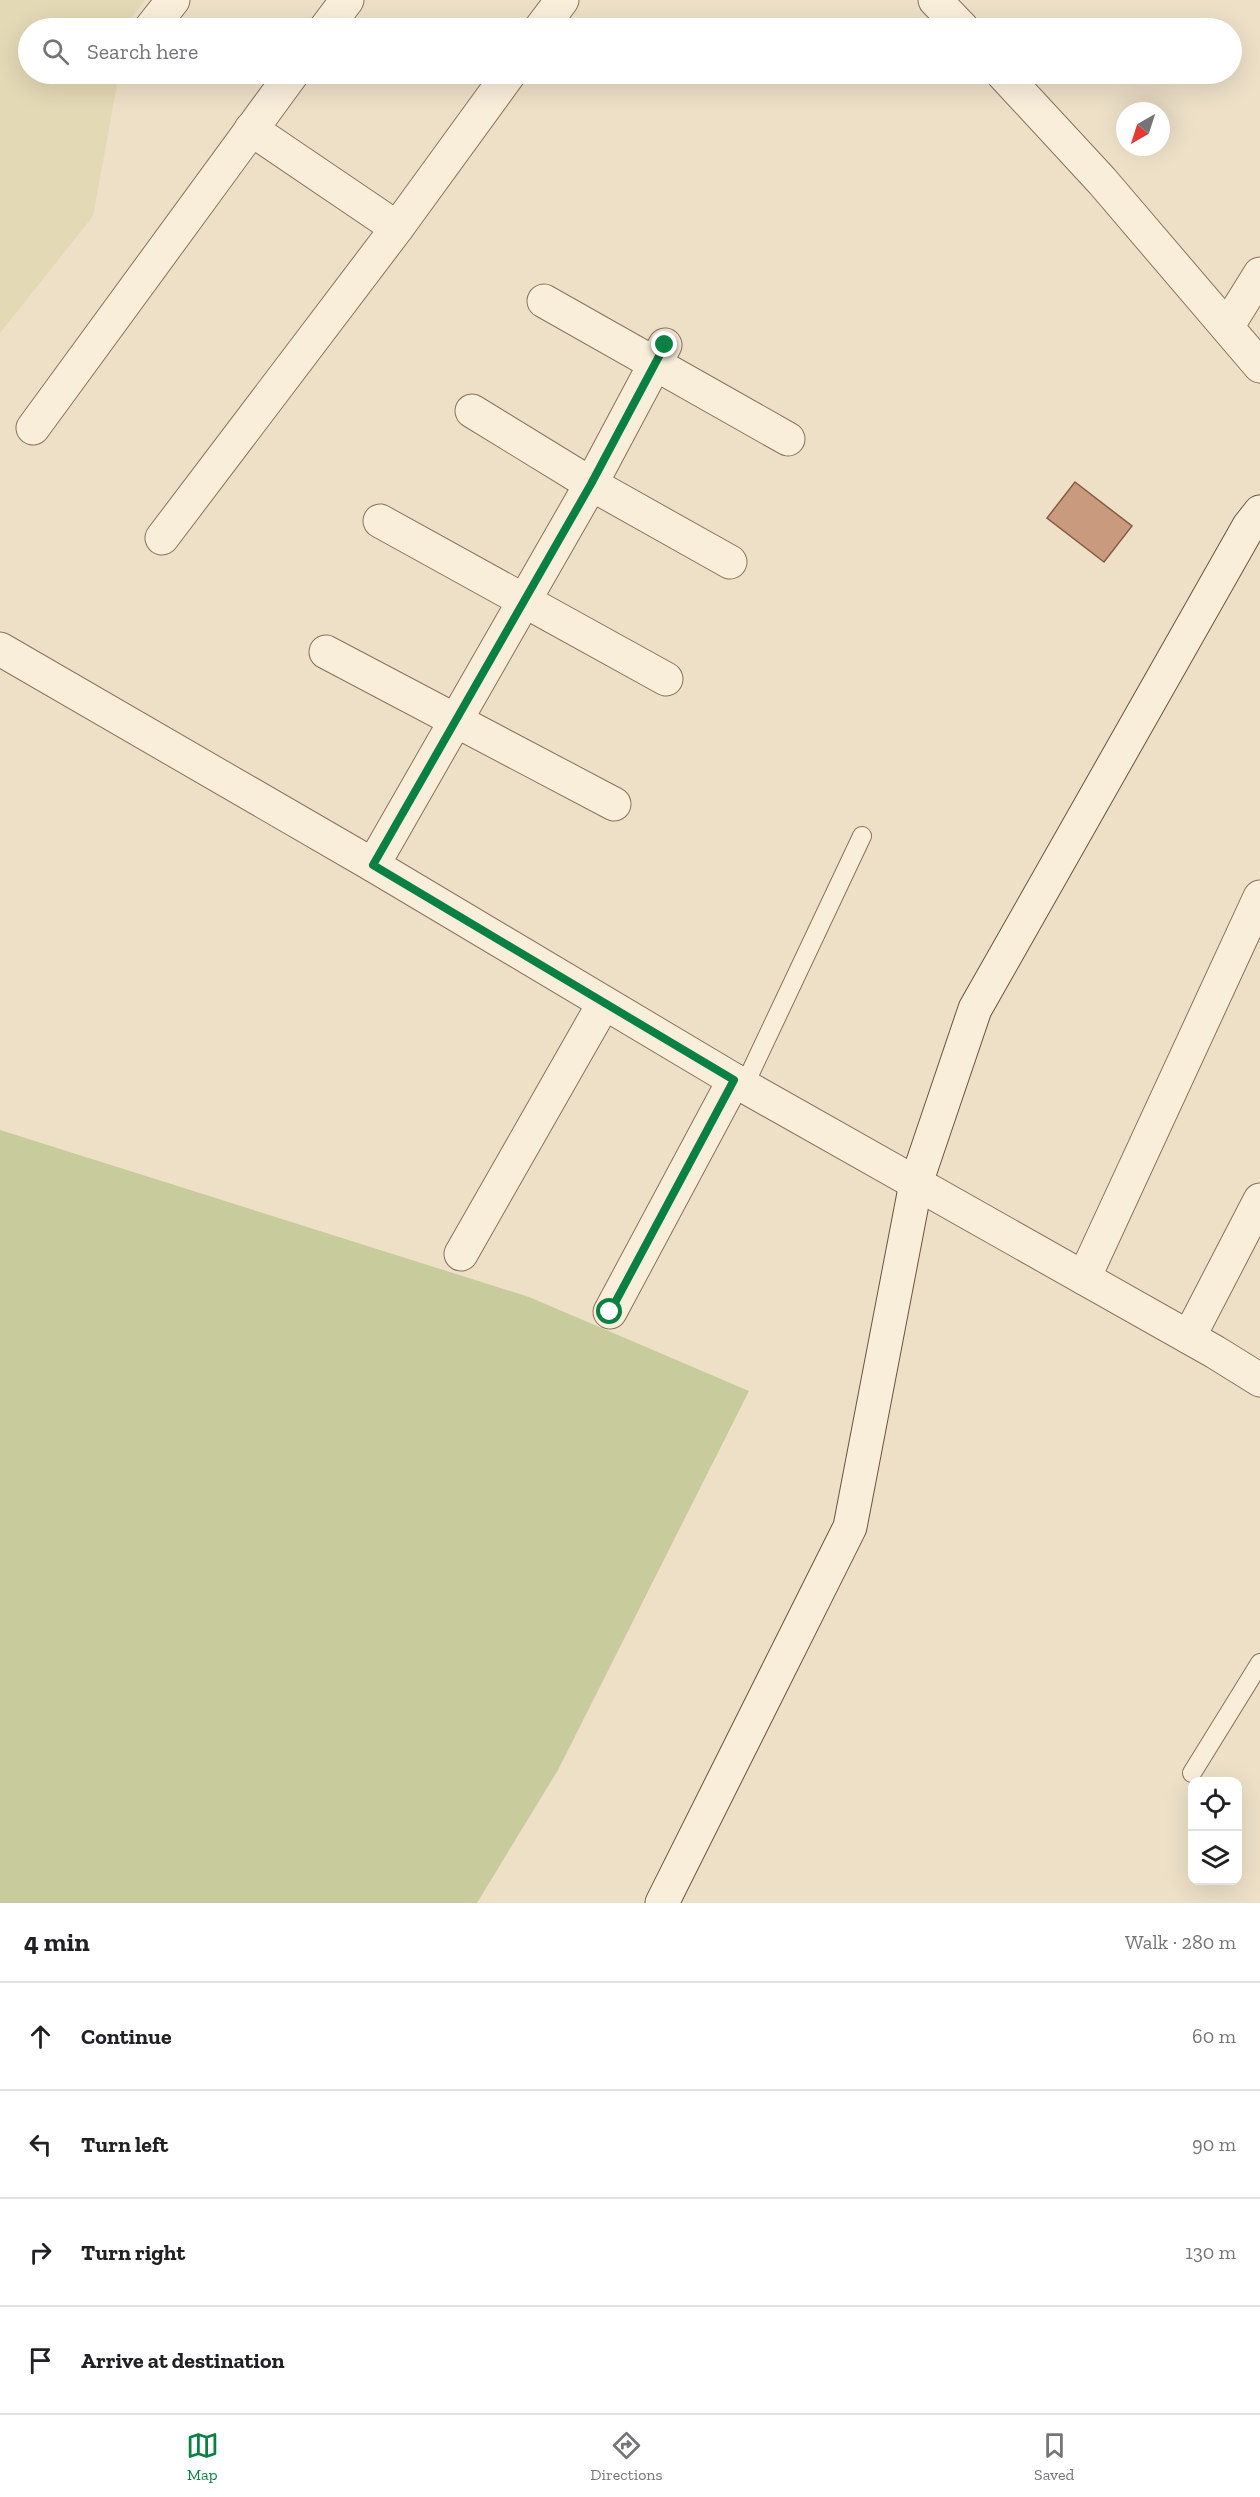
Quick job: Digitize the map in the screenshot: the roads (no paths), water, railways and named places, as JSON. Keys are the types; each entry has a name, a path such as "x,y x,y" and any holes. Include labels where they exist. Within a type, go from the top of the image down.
{"street":[{"path":"159,18 173,0"},
{"path":"334,18 347,0"},
{"path":"548,18 561,0"},
{"path":"935,0 952,18"},
{"path":"33,428 285,84"},
{"path":"162,537 397,228 502,84"},
{"path":"1012,84 1102,181 1260,366"},
{"path":"251,129 397,228"},
{"path":"1227,327 1260,274"},
{"path":"544,301 660,354 788,438"},
{"path":"373,865 591,484 660,354"},
{"path":"472,411 591,484 730,562"},
{"path":"662,1903 850,1527 916,1183 975,1009 1249,526 1260,512"},
{"path":"380,521 666,680"},
{"path":"0,649 373,865 739,1083 1189,1337 1260,1380"},
{"path":"326,652 614,804"},
{"path":"1084,1278 1260,897"},
{"path":"461,1254 604,1003"},
{"path":"610,1312 739,1083"},
{"path":"1189,1337 1260,1200"}],"lane":[{"path":"739,1083 862,836"},
{"path":"1191,1773 1260,1663"}]}
